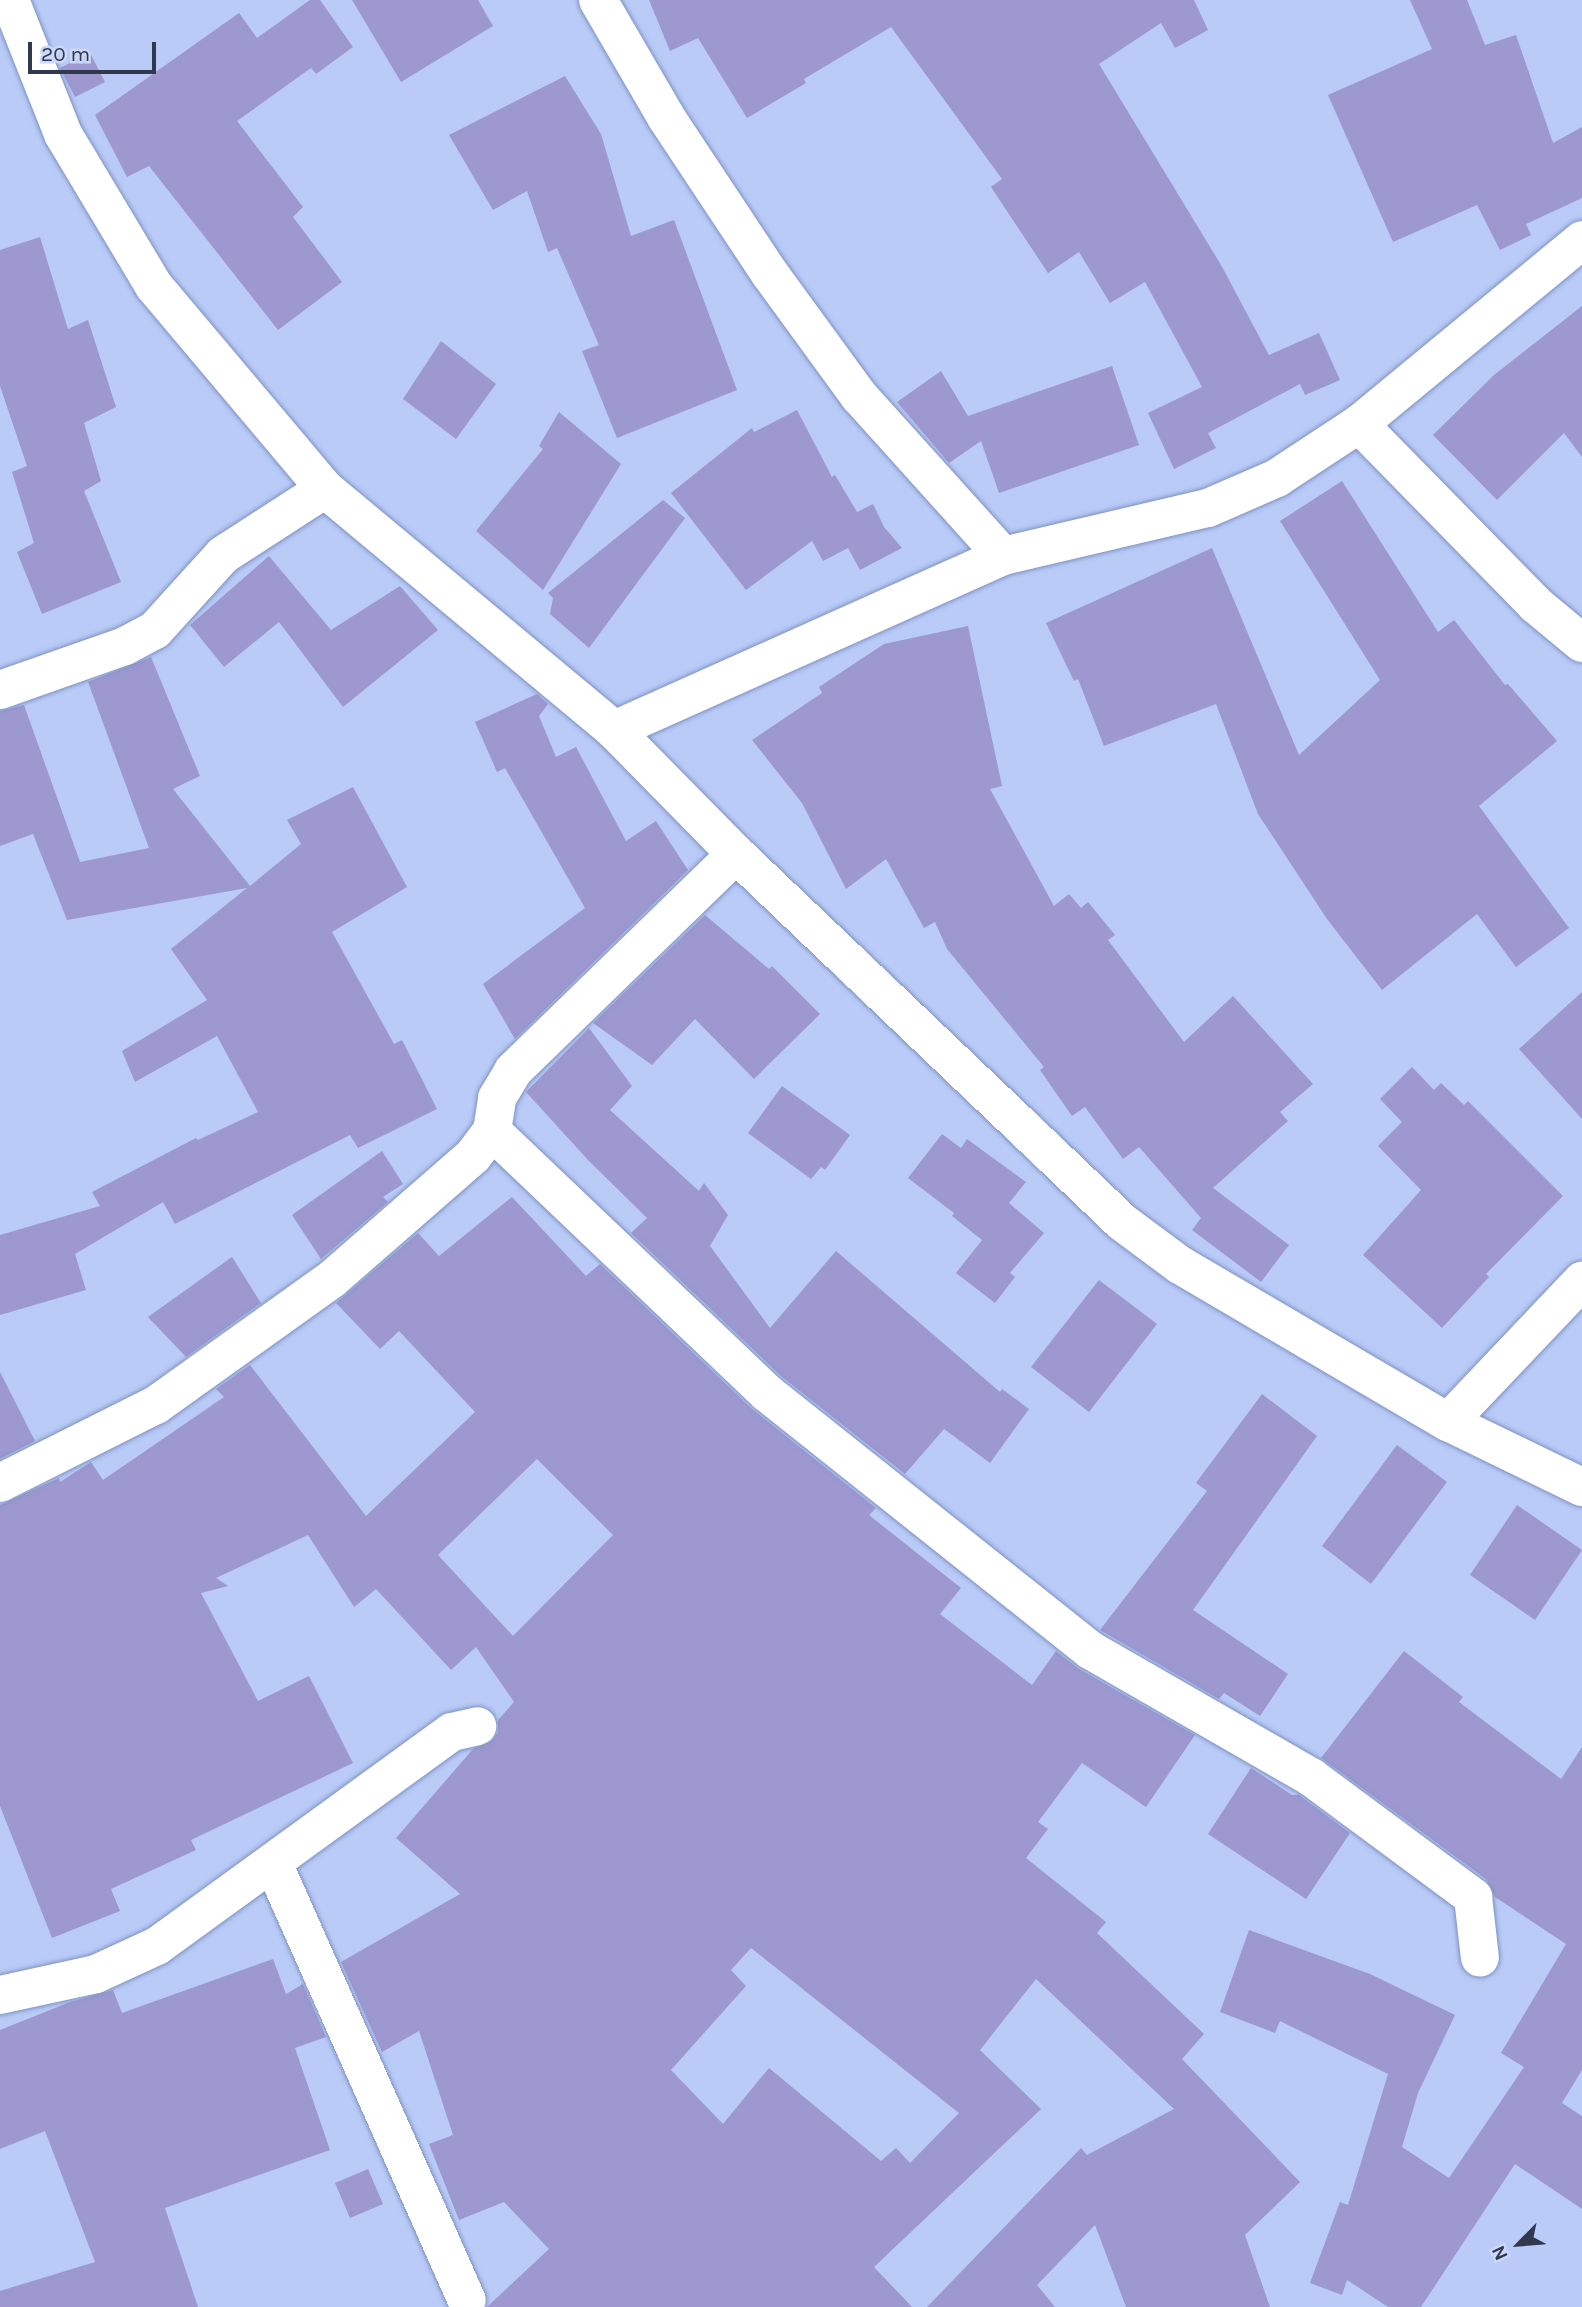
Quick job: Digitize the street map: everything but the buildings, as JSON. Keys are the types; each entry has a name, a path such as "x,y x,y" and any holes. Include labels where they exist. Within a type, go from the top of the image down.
{"street":[{"path":"10,0 63,134 154,286 325,489 614,730 736,854 1122,1222 1180,1265 1448,1422 1582,1487"},
{"path":"598,0 666,117 859,396 1003,556"},
{"path":"614,730 1003,556 1209,508 1277,478 1359,424 1582,240"},
{"path":"1359,424 1535,604 1582,643"},
{"path":"0,690 125,646 155,630 223,555 325,489"},
{"path":"0,1483 156,1405 342,1270 473,1156 492,1131 497,1098 513,1071 736,854"},
{"path":"492,1131 767,1393 1090,1650 1311,1777 1473,1897 1480,1958"},
{"path":"1448,1422 1582,1281"},
{"path":"0,1995 96,1974 157,1946 452,1732 477,1726"},
{"path":"273,1863 467,2300"}]}
